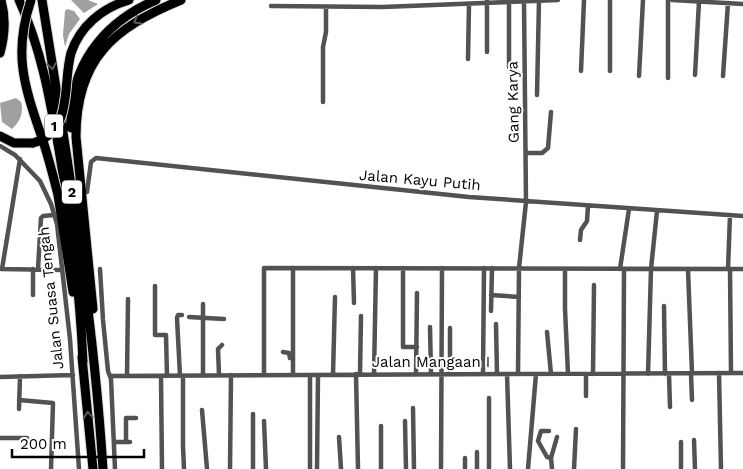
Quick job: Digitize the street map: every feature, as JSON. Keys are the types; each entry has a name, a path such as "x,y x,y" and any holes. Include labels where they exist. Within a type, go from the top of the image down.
{"highway":[{"path":"1,0 5,22 1,51"},
{"name":"1","path":"19,0 34,38 48,89 75,255 83,362"},
{"path":"31,0 22,34 21,61 27,91 58,195 83,362 93,466"},
{"name":"2","path":"42,0 79,235 96,367 103,466"},
{"path":"0,136 14,143 27,144 39,142 54,131 63,114 68,63 74,44 83,30 101,13 129,0"},
{"path":"88,248 71,131 72,104 76,84 84,63 102,36 128,14 156,0"},
{"path":"96,367 92,287 76,137 77,112 83,86 97,57 112,39 139,20 180,0"}],"street":[{"path":"383,0 383,7"},
{"path":"537,95 539,0"},
{"path":"271,6 383,7 469,4 487,1 558,0"},
{"path":"582,71 584,0"},
{"path":"610,0 610,71"},
{"path":"638,76 643,0"},
{"path":"668,0 668,78"},
{"path":"672,0 743,4"},
{"path":"487,1 487,52"},
{"name":"Gang Karya","path":"518,374 519,268 526,202 524,1"},
{"path":"695,74 698,1"},
{"path":"508,67 509,2"},
{"path":"723,76 728,3"},
{"path":"468,59 469,4"},
{"path":"323,102 323,47 326,32 326,7"},
{"path":"526,153 542,153 548,148 551,112"},
{"name":"Jalan Suasa Tengah","path":"0,146 20,159 42,184 54,215 59,236 73,375 79,469"},
{"name":"Jalan Kayu Putih","path":"87,192 91,162 96,158 309,182 526,202 743,216"},
{"path":"20,159 1,269 62,270"},
{"path":"580,240 582,230 587,221 588,206"},
{"path":"623,469 622,269 629,209"},
{"path":"648,374 651,269 657,210"},
{"path":"34,295 41,218 54,215"},
{"path":"730,215 729,269 732,373"},
{"path":"264,375 264,268 743,269"},
{"path":"292,375 293,268"},
{"path":"353,268 354,303"},
{"path":"374,374 376,268"},
{"path":"403,268 403,346 417,347"},
{"path":"441,469 442,268"},
{"path":"483,374 484,268"},
{"path":"491,311 492,268"},
{"path":"100,269 108,371 111,376 115,469"},
{"path":"565,269 568,374"},
{"path":"688,270 692,400"},
{"path":"593,374 594,285"},
{"path":"155,286 155,335 166,336 167,376"},
{"path":"416,374 417,293"},
{"path":"333,374 335,297"},
{"path":"484,298 519,297"},
{"path":"126,376 128,298"},
{"path":"202,375 203,304"},
{"path":"664,306 670,407"},
{"path":"182,315 178,315 177,318 182,376 184,469"},
{"path":"358,469 358,374 361,316"},
{"path":"190,317 224,318"},
{"path":"496,324 497,374"},
{"path":"430,327 431,374"},
{"path":"450,328 450,374"},
{"path":"547,332 551,374"},
{"path":"219,375 218,350 222,345"},
{"path":"283,352 290,354 292,375"},
{"path":"719,373 721,469"},
{"name":"Jalan Mangaan I","path":"111,376 743,373"},
{"path":"507,374 510,469"},
{"path":"528,469 536,374"},
{"path":"586,374 586,396"},
{"path":"0,376 73,375"},
{"path":"230,375 230,469"},
{"path":"310,375 310,469"},
{"path":"317,469 318,375"},
{"path":"19,409 20,376"},
{"path":"160,377 162,469"},
{"path":"489,398 489,469"},
{"path":"19,400 53,404 51,469"},
{"path":"413,408 414,469"},
{"path":"202,410 207,469"},
{"path":"253,414 253,469"},
{"path":"114,442 128,442 126,418 136,418"},
{"path":"264,421 266,469"},
{"path":"405,422 406,469"},
{"path":"381,426 381,469"},
{"path":"574,469 576,429"},
{"path":"549,431 541,431 538,441 547,457 551,458"},
{"path":"340,437 341,469"},
{"path":"552,469 551,458 557,437"},
{"path":"0,438 27,438"},
{"path":"694,440 695,469"},
{"path":"681,442 681,469"},
{"path":"406,445 413,445"},
{"path":"477,452 477,469"},
{"path":"465,458 465,469"}],"shaded area":[{"path":"71,0 88,0 98,4 84,13"},
{"path":"67,9 74,11 80,19 69,34 65,47 63,35 65,11"},
{"path":"16,98 21,102 22,113 12,129 2,122 0,103"}]}
